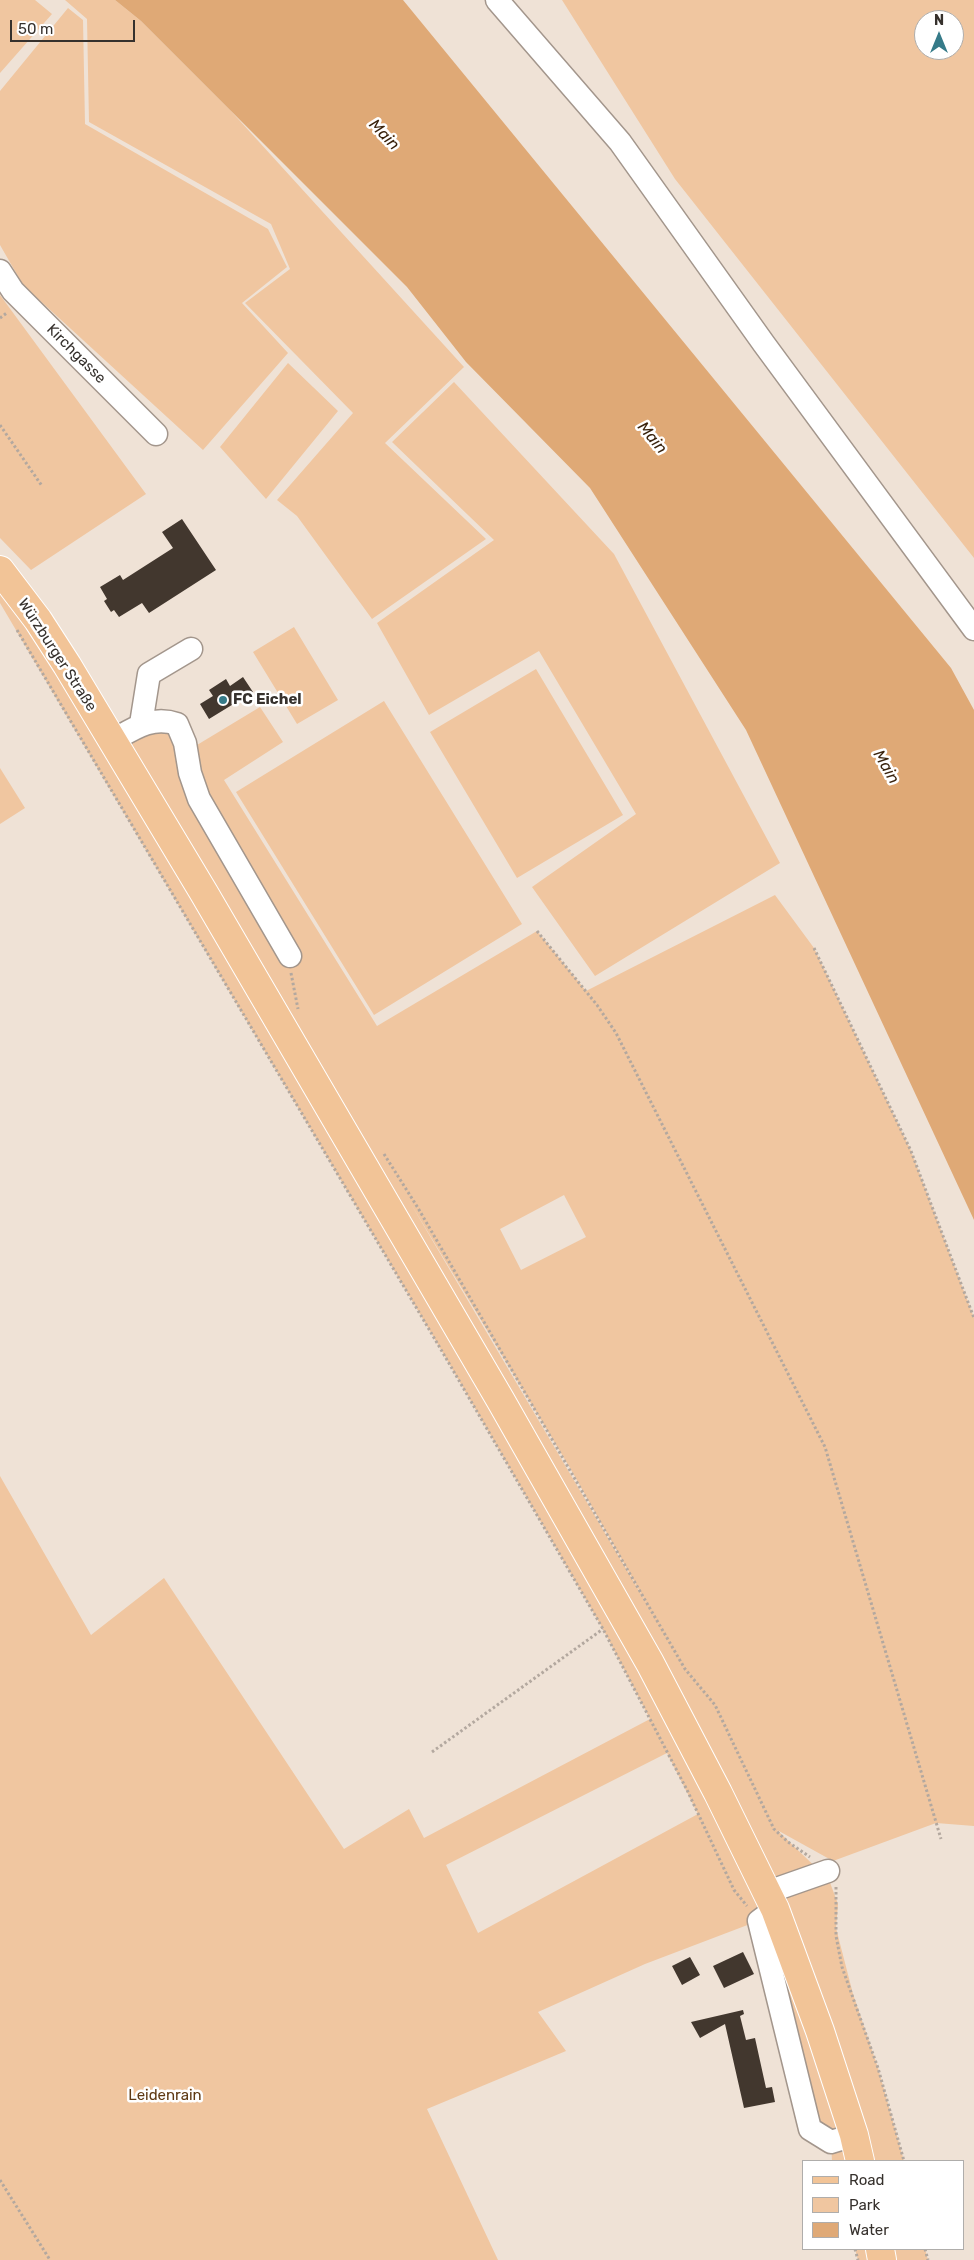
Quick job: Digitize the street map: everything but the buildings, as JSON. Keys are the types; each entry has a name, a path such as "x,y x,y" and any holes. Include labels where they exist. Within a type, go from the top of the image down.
{"main road":[{"name":"Würzburger Straße","path":"3,581 38,620 67,664 209,901 650,1663 767,1907 820,2032 857,2148"}],"street":[{"path":"497,0 620,142 764,344 974,629"},
{"name":"Kirchgasse","path":"0,271 13,291 156,434"},
{"path":"141,724 149,674 191,649"},
{"path":"112,741 141,724 156,720 177,724 180,729 190,774 199,799 290,956"},
{"path":"828,1871 767,1907 810,2129 831,2142 857,2148"}],"path":[{"path":"0,425 42,486"},
{"path":"15,628 357,1207 603,1629 687,1790 734,1890 767,1907"},
{"path":"537,931 597,1005 616,1033 825,1448 941,1839"},
{"path":"814,948 912,1151 974,1318"},
{"path":"432,1752 603,1629"},
{"path":"0,2180 50,2260"}],"green space":[{"path":"0,0 35,0 52,14 0,73"},
{"path":"65,0 115,0 141,21 230,110 464,367 385,443 486,539 372,619 297,516 277,500 353,413 245,303 290,269 271,224 89,122 87,19"},
{"path":"562,0 974,0 974,558 675,179"},
{"path":"68,8 83,20 85,124 268,229 287,267 242,303 288,353 203,450 23,285 0,245 0,91"},
{"path":"0,295 146,494 31,570 0,538"},
{"path":"288,363 338,411 266,499 220,447"},
{"path":"454,382 614,554 780,863 595,976 532,887 636,814 539,651 429,715 377,623 494,540 392,442"},
{"name":"Leidenrain","path":"0,590 112,741 177,724 197,745 260,707 283,742 224,780 377,1026 537,931 586,991 775,895 814,948 911,1151 974,1318 974,1826 936,1823 833,1861 777,1830 829,1880 838,1904 836,1928 853,1994 878,2068 904,2160 832,2160 831,2142 810,2129 758,1921 645,1964 538,2012 566,2051 427,2109 498,2260 0,2260 0,1476 91,1635 164,1578 344,1849 409,1809 424,1838 650,1719 603,1629 443,1353 0,603","holes":["564,1195 586,1237 521,1270 500,1229","408,1199 570,1468 651,1611","667,1753 698,1814 478,1933 446,1865"]},
{"path":"294,627 338,700 297,724 253,652"},
{"path":"536,669 623,815 517,878 430,732"},
{"path":"384,701 522,924 374,1015 236,792"},
{"path":"0,768 25,808 0,824"},
{"path":"855,2250 925,2250 928,2260 858,2260"}],"water":[{"name":"Main","path":"115,0 403,0 951,668 974,710 974,1220 746,730 590,488 466,362 407,287 141,21"}],"place":[{"name":"FC Eichel","path":"223,700"}]}
